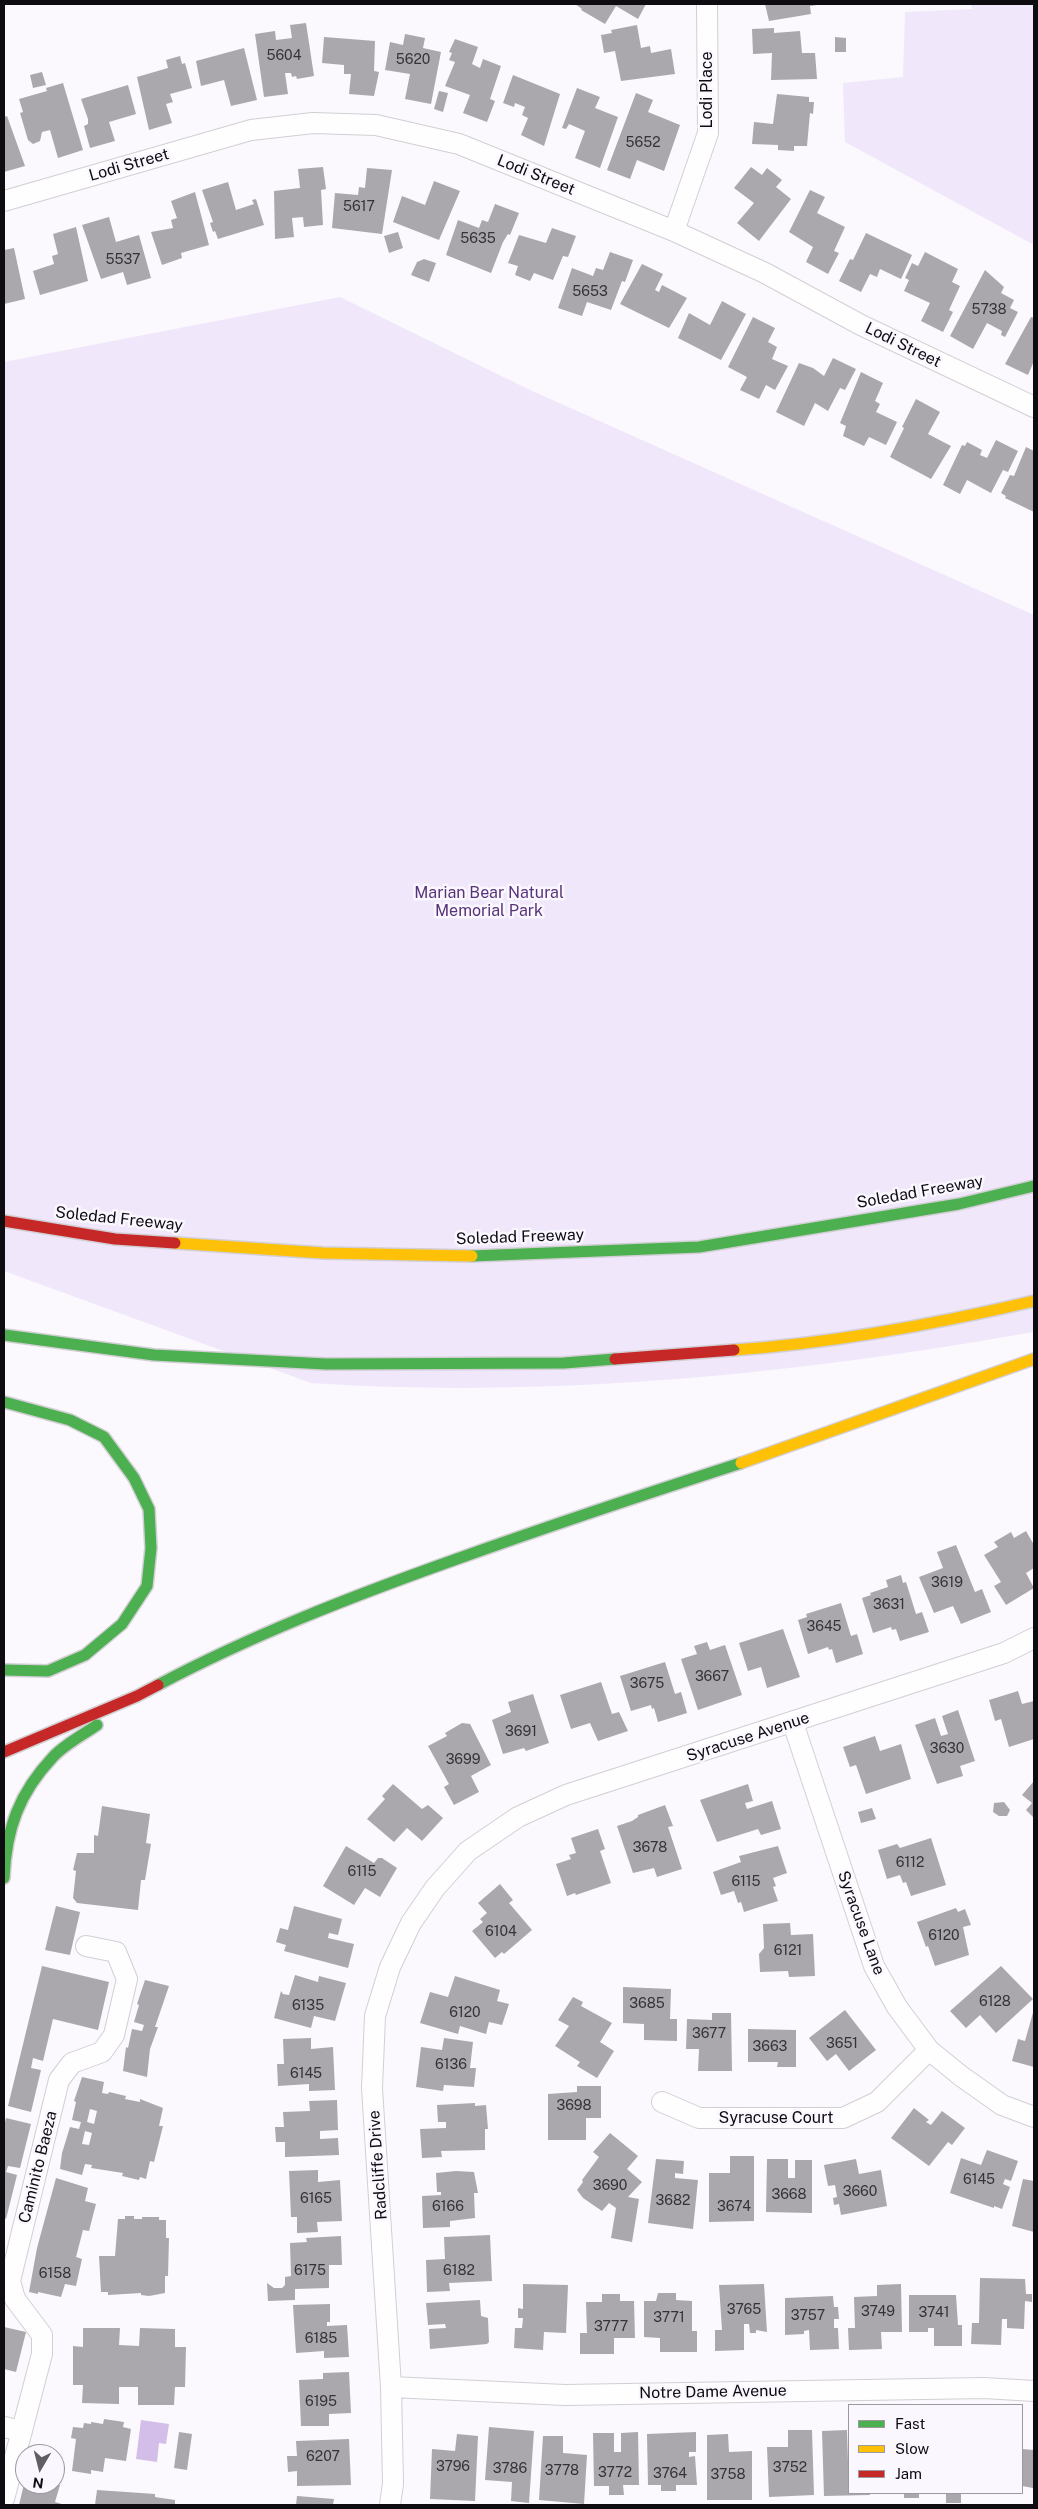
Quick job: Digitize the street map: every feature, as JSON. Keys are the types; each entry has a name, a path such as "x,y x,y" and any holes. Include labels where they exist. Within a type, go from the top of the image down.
{"highway":[{"name":"Soledad Freeway","path":"4,1221 115,1239 323,1253 486,1256 699,1246 959,1204 1034,1186"},
{"path":"4,1335 154,1355 317,1364 564,1363 766,1348 938,1323 1034,1301"},
{"path":"4,1752 136,1696 190,1668 354,1596 582,1514 795,1445 1034,1359"},
{"path":"4,1402 70,1420 104,1437 134,1478 148,1509 151,1548 147,1586 122,1624 85,1655 48,1671 4,1670"},
{"path":"4,1878 5,1848 17,1808 54,1756 136,1696"}],"street":[{"name":"Lodi Place","path":"674,231 708,133 707,4"},
{"name":"Lodi Street","path":"4,201 251,130 313,122 376,125 458,144 674,231 765,273 861,325 1034,407"},
{"name":"Syracuse Avenue","path":"468,1851 518,1817 566,1795 793,1723 1004,1653 1034,1638"},
{"name":"Syracuse Lane","path":"793,1723 874,1966 897,2007 929,2050 1002,2105 1034,2117"},
{"name":"Radcliffe Drive","path":"390,2505 392,2484 391,2387 372,2088 375,2016 390,1967 410,1923 435,1888 468,1851"},
{"name":"Caminito Baeza","path":"13,2429 42,2354 42,2335 15,2299 10,2281 59,2080 72,2063 102,2052 114,2035 126,1979 116,1952 86,1946"},
{"name":"Syracuse Court","path":"662,2102 699,2118 843,2118 877,2102 929,2050"},
{"name":"Notre Dame Avenue","path":"391,2387 565,2395 984,2388 1034,2391"},
{"path":"4,2499 13,2429"}],"green space":[{"path":"970,4 1034,4 1034,245 845,142 843,83 903,77 905,12 973,9"},
{"name":"Marian Bear Natural Memorial Park","path":"340,297 530,390 1034,615 1034,1332 855,1360 674,1379 492,1388 401,1387 311,1383 4,1271 4,362"}],"shaded area":[{"path":"141,2420 169,2424 166,2444 159,2443 157,2462 136,2459"}],"building":[{"path":"575,4 646,4 638,19 616,6 605,24 581,10"},
{"path":"765,4 817,5 810,6 811,14 769,21"},
{"path":"306,23 314,76 297,79 296,76 292,77 291,73 285,73 288,94 264,97 255,34 275,31 276,40 292,38 290,25"},
{"path":"637,25 641,48 650,46 651,53 671,49 675,74 621,81 615,51 604,53 601,35 612,33 611,30"},
{"path":"774,28 774,33 800,31 802,53 815,53 817,79 771,80 772,53 753,54 752,29"},
{"path":"405,34 425,38 423,48 441,52 431,104 405,99 410,74 385,70 390,42 403,45"},
{"path":"324,37 375,41 374,71 379,72 374,96 349,94 351,74 344,74 344,65 322,63"},
{"path":"835,37 846,38 846,52 835,52"},
{"path":"455,39 478,47 472,64 480,68 483,59 501,66 490,99 495,101 487,122 463,113 470,95 445,86 455,62 449,60 452,53 449,52"},
{"path":"244,48 257,100 231,106 224,80 201,86 196,61"},
{"path":"180,56 182,64 185,63 192,88 170,94 173,102 166,104 172,123 149,130 137,77 168,68 166,60"},
{"path":"42,72 46,85 33,88 30,75"},
{"path":"513,75 560,94 544,146 521,135 528,118 522,115 525,107 515,103 514,107 503,103"},
{"path":"63,83 83,150 58,158 50,130 42,132 40,141 33,144 28,140 20,113 23,112 19,99 47,91 46,88"},
{"path":"128,85 136,114 109,122 115,141 90,148 84,126 88,124 88,119 81,99"},
{"path":"577,88 600,97 595,108 618,117 600,168 575,158 585,131 569,124 566,129 562,128"},
{"path":"439,91 448,93 443,112 434,109"},
{"path":"636,93 653,100 648,112 680,125 664,171 637,160 630,179 607,170"},
{"path":"777,94 809,97 809,102 814,102 813,114 810,113 807,146 794,146 794,151 778,150 778,145 752,144 754,122 773,124"},
{"path":"7,116 25,166 4,172 4,117"},
{"path":"323,167 326,189 321,190 323,225 304,227 303,217 292,218 294,237 275,239 274,191 300,188 298,169"},
{"path":"751,167 762,175 767,168 782,180 776,187 791,199 759,241 737,223 754,203 734,188"},
{"path":"367,168 392,170 382,234 332,228 335,193 358,195 359,187 365,188"},
{"path":"434,181 460,191 439,240 393,222 402,196 425,205"},
{"path":"228,182 236,210 254,204 252,200 256,199 264,225 218,239 210,223 213,222 202,190"},
{"path":"810,190 825,197 817,213 845,227 834,251 839,253 828,274 806,262 813,247 789,232"},
{"path":"195,192 209,245 181,253 182,258 162,265 151,232 173,228 171,220 177,218 171,201"},
{"path":"495,204 519,213 510,235 508,234 503,242 491,273 446,255 458,220 479,228 482,220 488,222"},
{"path":"109,217 116,242 139,235 151,278 127,285 123,272 101,279 82,225"},
{"path":"76,227 88,281 40,295 33,271 54,264 52,256 58,254 53,234"},
{"path":"552,228 576,236 568,257 563,256 553,280 534,273 530,281 515,275 518,266 508,263 519,235 546,243"},
{"path":"398,232 403,248 389,253 384,236"},
{"path":"866,233 912,255 901,279 880,269 877,277 870,274 861,292 839,281 850,259 853,260"},
{"path":"14,248 25,299 4,304 4,250"},
{"path":"610,252 633,260 625,282 622,281 611,310 587,302 582,316 558,308 572,268 593,276 596,268 603,270"},
{"path":"925,252 958,269 952,282 960,286 949,310 953,312 943,332 921,321 930,303 904,291 909,280 905,278 912,263 918,266"},
{"path":"424,259 436,263 429,282 411,275 417,262"},
{"path":"642,264 663,274 655,290 659,292 662,285 687,298 669,328 620,304"},
{"path":"985,270 1004,287 1001,293 1014,300 1010,308 1018,312 1005,337 1001,335 1002,331 987,323 973,349 950,336"},
{"path":"722,301 746,314 721,360 678,338 689,313 710,325"},
{"path":"753,317 775,328 768,342 777,347 772,359 788,366 775,390 766,385 759,399 740,390 747,377 728,367"},
{"path":"1031,317 1034,318 1034,361 1028,375 1005,364"},
{"path":"833,358 856,369 845,390 840,388 828,411 815,403 804,426 776,412 799,363 813,368 824,376"},
{"path":"861,372 883,383 875,401 880,404 876,412 897,422 886,445 869,437 864,446 843,436 846,426 840,423"},
{"path":"916,399 940,412 928,434 951,446 931,479 890,457"},
{"path":"996,440 1018,451 1008,472 1003,470 991,493 967,480 960,494 943,485 962,445 965,446 967,442 982,450 980,455 987,458"},
{"path":"1026,447 1034,451 1034,512 1005,498 1006,496 1001,493 1010,475 1014,476"},
{"path":"1026,1531 1034,1545 1034,1568 1026,1573 1034,1588 1006,1605 994,1586 1001,1582 984,1555 998,1547 994,1542 1011,1532 1014,1538"},
{"path":"956,1545 975,1592 982,1589 991,1612 961,1624 953,1606 934,1613 919,1577 943,1568 937,1552"},
{"path":"901,1575 903,1583 906,1582 916,1614 922,1612 929,1632 900,1641 896,1629 892,1630 891,1627 873,1633 862,1598 888,1587 886,1580"},
{"path":"841,1603 851,1636 857,1634 863,1654 836,1663 832,1649 829,1650 828,1647 808,1654 798,1620 807,1617 806,1614"},
{"path":"783,1629 800,1677 767,1688 761,1667 748,1671 739,1643"},
{"path":"707,1642 710,1650 725,1645 742,1695 698,1710 681,1659 697,1654 694,1646"},
{"path":"665,1662 675,1694 681,1692 687,1713 658,1722 654,1708 652,1709 651,1705 631,1711 620,1676"},
{"path":"601,1682 612,1714 619,1712 628,1731 598,1741 590,1723 571,1729 560,1695"},
{"path":"1018,1691 1022,1704 1034,1701 1034,1739 1009,1747 1001,1719 995,1721 989,1700"},
{"path":"533,1694 549,1743 526,1751 524,1748 503,1754 492,1720 511,1712 508,1702"},
{"path":"958,1710 975,1761 960,1766 963,1776 937,1784 915,1725 935,1718 941,1736 948,1734 942,1716"},
{"path":"462,1723 470,1724 491,1765 471,1776 479,1792 454,1805 444,1787 449,1784 428,1746 447,1736 445,1733"},
{"path":"875,1736 880,1751 901,1744 911,1779 866,1794 856,1765 850,1767 843,1747"},
{"path":"1034,1781 1034,1818 1026,1810 1032,1803 1022,1795"},
{"path":"393,1784 422,1809 428,1805 443,1818 422,1841 407,1828 394,1842 367,1819 385,1799 382,1796"},
{"path":"748,1784 753,1801 745,1803 747,1809 772,1801 781,1829 761,1835 758,1829 717,1842 700,1800"},
{"path":"1004,1802 1010,1810 1007,1816 999,1816 993,1812 994,1803"},
{"path":"665,1805 673,1826 668,1827 682,1869 657,1877 654,1868 633,1873 617,1826 632,1821 638,1815"},
{"path":"102,1806 150,1814 146,1843 151,1844 145,1880 141,1880 138,1910 77,1903 73,1898 76,1871 73,1870 77,1853 94,1853 94,1835 98,1836"},
{"path":"872,1808 876,1819 861,1823 858,1812"},
{"path":"598,1829 605,1849 600,1851 611,1883 576,1895 575,1893 567,1896 556,1864 571,1859 569,1855 576,1853 571,1838"},
{"path":"931,1838 946,1885 911,1896 906,1882 903,1883 900,1875 887,1879 878,1850 897,1844 900,1848"},
{"path":"346,1846 374,1863 378,1858 382,1858 397,1868 380,1897 365,1888 354,1905 323,1886"},
{"path":"778,1846 787,1873 773,1878 776,1886 773,1887 778,1901 744,1912 741,1902 738,1903 734,1891 721,1895 713,1872 741,1862 739,1856"},
{"path":"500,1884 513,1900 509,1903 532,1930 504,1954 502,1952 495,1958 472,1931 483,1922 480,1919 487,1913 478,1903"},
{"path":"56,1906 80,1912 70,1955 45,1950"},
{"path":"294,1906 342,1919 338,1935 329,1933 328,1938 354,1944 348,1968 284,1951 286,1945 276,1942 280,1928 288,1930"},
{"path":"956,1908 958,1912 965,1909 971,1925 963,1927 969,1955 935,1966 917,1922"},
{"path":"790,1923 791,1935 813,1934 815,1976 789,1977 788,1971 760,1972 759,1954 764,1948 763,1924"},
{"path":"42,1966 109,1982 98,2030 53,2019 43,2061 33,2058 31,2068 41,2070 31,2112 8,2106"},
{"path":"1001,1966 1033,1999 996,2033 980,2015 966,2028 950,2011"},
{"path":"295,1975 318,1982 319,1976 346,1983 335,2021 314,2016 311,2028 274,2018 281,1991 283,1994 289,1995"},
{"path":"455,1976 500,1990 497,2001 509,2004 502,2025 489,2022 486,2034 460,2026 458,2034 420,2023 430,1992 448,1997"},
{"path":"145,1980 169,1986 155,2027 158,2027 150,2049 147,2077 123,2071 126,2047 128,2048 132,2029 142,2031 144,2025 134,2022 139,2005 137,2004"},
{"path":"623,1987 671,1989 670,2019 677,2019 677,2041 644,2040 644,2024 623,2023"},
{"path":"573,1997 583,2002 581,2006 612,2023 600,2042 614,2051 597,2078 577,2066 580,2062 555,2046 569,2026 558,2020"},
{"path":"1034,2009 1034,2067 1012,2061 1018,2039 1025,2041"},
{"path":"845,2010 876,2050 849,2071 836,2054 827,2061 809,2038"},
{"path":"712,2013 731,2013 732,2071 698,2071 699,2049 686,2049 687,2019 712,2020"},
{"path":"748,2029 796,2030 796,2067 777,2067 778,2062 748,2062"},
{"path":"311,2038 311,2049 333,2047 335,2090 309,2091 309,2084 278,2086 277,2064 284,2064 283,2039"},
{"path":"444,2038 473,2042 470,2068 476,2068 474,2087 444,2085 443,2091 416,2087 421,2047 442,2050"},
{"path":"82,2077 104,2082 102,2093 108,2094 109,2092 126,2096 125,2099 140,2102 140,2099 163,2108 159,2126 163,2126 154,2162 150,2161 146,2179 140,2177 139,2180 122,2176 123,2173 91,2168 92,2165 85,2164 82,2175 60,2169 62,2153 70,2127 79,2129 81,2122 72,2120 76,2102 74,2101","holes":["90,2109 97,2111 94,2124 87,2122","85,2131 92,2133 89,2145 82,2144"]},
{"path":"577,2086 601,2086 601,2118 586,2118 586,2140 548,2140 548,2094 577,2092"},
{"path":"337,2100 338,2130 320,2131 320,2139 338,2138 339,2155 285,2157 285,2142 276,2142 275,2127 284,2127 283,2112 310,2111 309,2101"},
{"path":"475,2103 475,2106 486,2105 488,2129 485,2129 485,2150 441,2151 442,2157 422,2158 420,2129 446,2128 446,2122 438,2122 437,2105"},
{"path":"914,2108 929,2120 926,2122 931,2125 942,2111 965,2128 952,2145 948,2142 929,2166 891,2138"},
{"path":"6,2118 31,2124 20,2168 8,2166 6,2172 17,2175 6,2219 4,2218 4,2127"},
{"path":"610,2133 638,2156 627,2169 642,2182 628,2197 639,2199 632,2242 611,2238 616,2208 609,2203 602,2211 583,2198 577,2190 599,2157 593,2152"},
{"path":"987,2150 1018,2161 1011,2181 1005,2179 1003,2184 1010,2187 1002,2209 950,2193 961,2158 981,2165"},
{"path":"730,2156 754,2156 754,2221 709,2222 709,2173 730,2173"},
{"path":"656,2159 684,2161 683,2174 675,2173 675,2178 698,2180 693,2229 648,2223"},
{"path":"767,2159 788,2159 788,2178 795,2178 795,2160 812,2160 812,2213 766,2212"},
{"path":"856,2159 859,2174 881,2170 887,2206 841,2215 839,2204 834,2205 833,2198 837,2197 835,2185 828,2186 824,2165"},
{"path":"318,2170 318,2182 340,2180 342,2221 317,2222 318,2232 297,2233 297,2217 291,2217 289,2171"},
{"path":"474,2172 478,2193 474,2193 475,2218 450,2221 450,2227 423,2228 422,2196 441,2195 441,2192 437,2192 436,2173"},
{"path":"56,2178 88,2188 85,2201 96,2204 89,2231 83,2230 76,2257 82,2259 76,2286 65,2284 61,2297 29,2292 37,2248"},
{"path":"1023,2179 1034,2181 1034,2232 1012,2226"},
{"path":"125,2216 134,2216 134,2219 159,2217 159,2220 166,2220 166,2238 169,2238 168,2276 165,2276 165,2293 149,2296 141,2295 141,2293 108,2295 108,2292 101,2292 99,2256 115,2256 118,2219 125,2219"},
{"path":"490,2235 492,2281 449,2283 450,2291 427,2292 426,2260 445,2259 444,2237"},
{"path":"341,2236 342,2265 329,2265 329,2288 295,2289 295,2300 268,2301 267,2283 274,2288 282,2288 285,2285 285,2277 291,2276 290,2243 307,2242 306,2238"},
{"path":"980,2278 1025,2279 1026,2294 1032,2294 1032,2302 1025,2301 1024,2329 1007,2328 1007,2319 1002,2319 1001,2345 971,2344 972,2323 979,2323"},
{"path":"523,2284 568,2285 566,2333 544,2332 543,2350 514,2348 515,2328 522,2328 523,2318 518,2318 518,2308 523,2309"},
{"path":"764,2284 767,2332 756,2330 756,2333 750,2333 749,2324 744,2324 744,2350 715,2351 715,2330 722,2330 719,2285"},
{"path":"901,2284 902,2332 881,2332 882,2349 849,2350 848,2328 855,2328 854,2297 877,2296 877,2285"},
{"path":"658,2293 676,2293 676,2300 692,2301 692,2331 697,2331 697,2352 660,2352 660,2338 644,2337 644,2301 656,2301"},
{"path":"602,2294 620,2294 620,2301 634,2301 635,2338 614,2338 614,2354 580,2354 580,2333 587,2333 586,2302 602,2302"},
{"path":"909,2295 956,2295 958,2325 962,2325 962,2346 934,2346 934,2328 928,2328 928,2332 909,2332"},
{"path":"833,2296 834,2307 838,2307 839,2319 834,2319 834,2328 838,2328 839,2349 810,2350 809,2330 804,2331 804,2334 785,2335 785,2298"},
{"path":"480,2300 481,2316 488,2318 489,2342 487,2344 430,2349 429,2329 446,2328 445,2324 428,2325 426,2303"},
{"path":"330,2304 330,2322 327,2322 327,2326 347,2325 349,2357 324,2358 324,2351 296,2353 293,2305"},
{"path":"4,2327 26,2332 16,2372 4,2369"},
{"path":"83,2328 120,2328 119,2345 139,2346 140,2328 175,2329 175,2347 186,2347 185,2387 175,2387 174,2405 138,2405 138,2387 119,2387 119,2404 82,2403 83,2385 73,2385 73,2346 83,2347"},
{"path":"349,2372 351,2413 329,2414 329,2426 301,2426 299,2380 323,2379 323,2373"},
{"path":"104,2419 124,2422 123,2427 131,2429 126,2461 105,2458 103,2472 91,2470 91,2474 72,2471 76,2439 71,2438 73,2427 83,2428 84,2423 91,2424 91,2422 103,2424"},
{"path":"489,2427 534,2431 529,2503 511,2501 512,2482 485,2480"},
{"path":"788,2430 812,2430 814,2495 769,2497 767,2447 788,2447"},
{"path":"847,2430 848,2494 870,2495 824,2496 822,2431"},
{"path":"179,2432 192,2434 187,2470 174,2468"},
{"path":"638,2432 639,2485 623,2485 624,2495 609,2495 609,2486 594,2486 593,2433 614,2433 614,2452 621,2452 621,2433"},
{"path":"696,2432 696,2452 689,2452 689,2457 695,2456 697,2485 676,2485 676,2491 661,2491 661,2485 648,2485 647,2434"},
{"path":"457,2434 478,2436 475,2501 430,2499 432,2449 455,2451"},
{"path":"728,2434 729,2452 752,2451 752,2500 707,2500 707,2435"},
{"path":"543,2436 563,2436 563,2453 587,2455 584,2504 539,2500"},
{"path":"349,2439 351,2485 297,2486 297,2471 288,2472 287,2456 297,2456 296,2441"},
{"path":"1023,2449 1034,2450 1033,2488 1023,2486"},
{"path":"97,2490 155,2494 155,2497 175,2500 175,2505 95,2505"},
{"path":"22,2494 57,2494 55,2502 65,2505 19,2505"},
{"path":"904,2494 919,2494 919,2498 904,2498"},
{"path":"946,2494 961,2494 961,2503 946,2503"},
{"path":"297,2496 334,2499 333,2505 296,2505"}],"traffic: fast":[{"path":"472,1256 699,1247 959,1204 1034,1186"},
{"path":"4,1335 154,1355 326,1364 564,1363 615,1359"},
{"path":"4,1402 70,1420 104,1437 134,1478 149,1509 151,1548 147,1586 122,1624 85,1655 48,1671 4,1670"},
{"path":"158,1685 266,1633 378,1588 633,1498 741,1463"},
{"path":"4,1878 5,1860 11,1828 16,1813 31,1784 58,1752 97,1725"}],"traffic: slow":[{"path":"175,1243 323,1253 472,1256"},
{"path":"734,1350 810,1343 885,1332 1034,1301"},
{"path":"741,1463 1034,1359"}],"traffic: jam":[{"path":"4,1221 115,1239 175,1243"},
{"path":"615,1359 734,1350"},
{"path":"4,1752 137,1696 158,1685"}]}
